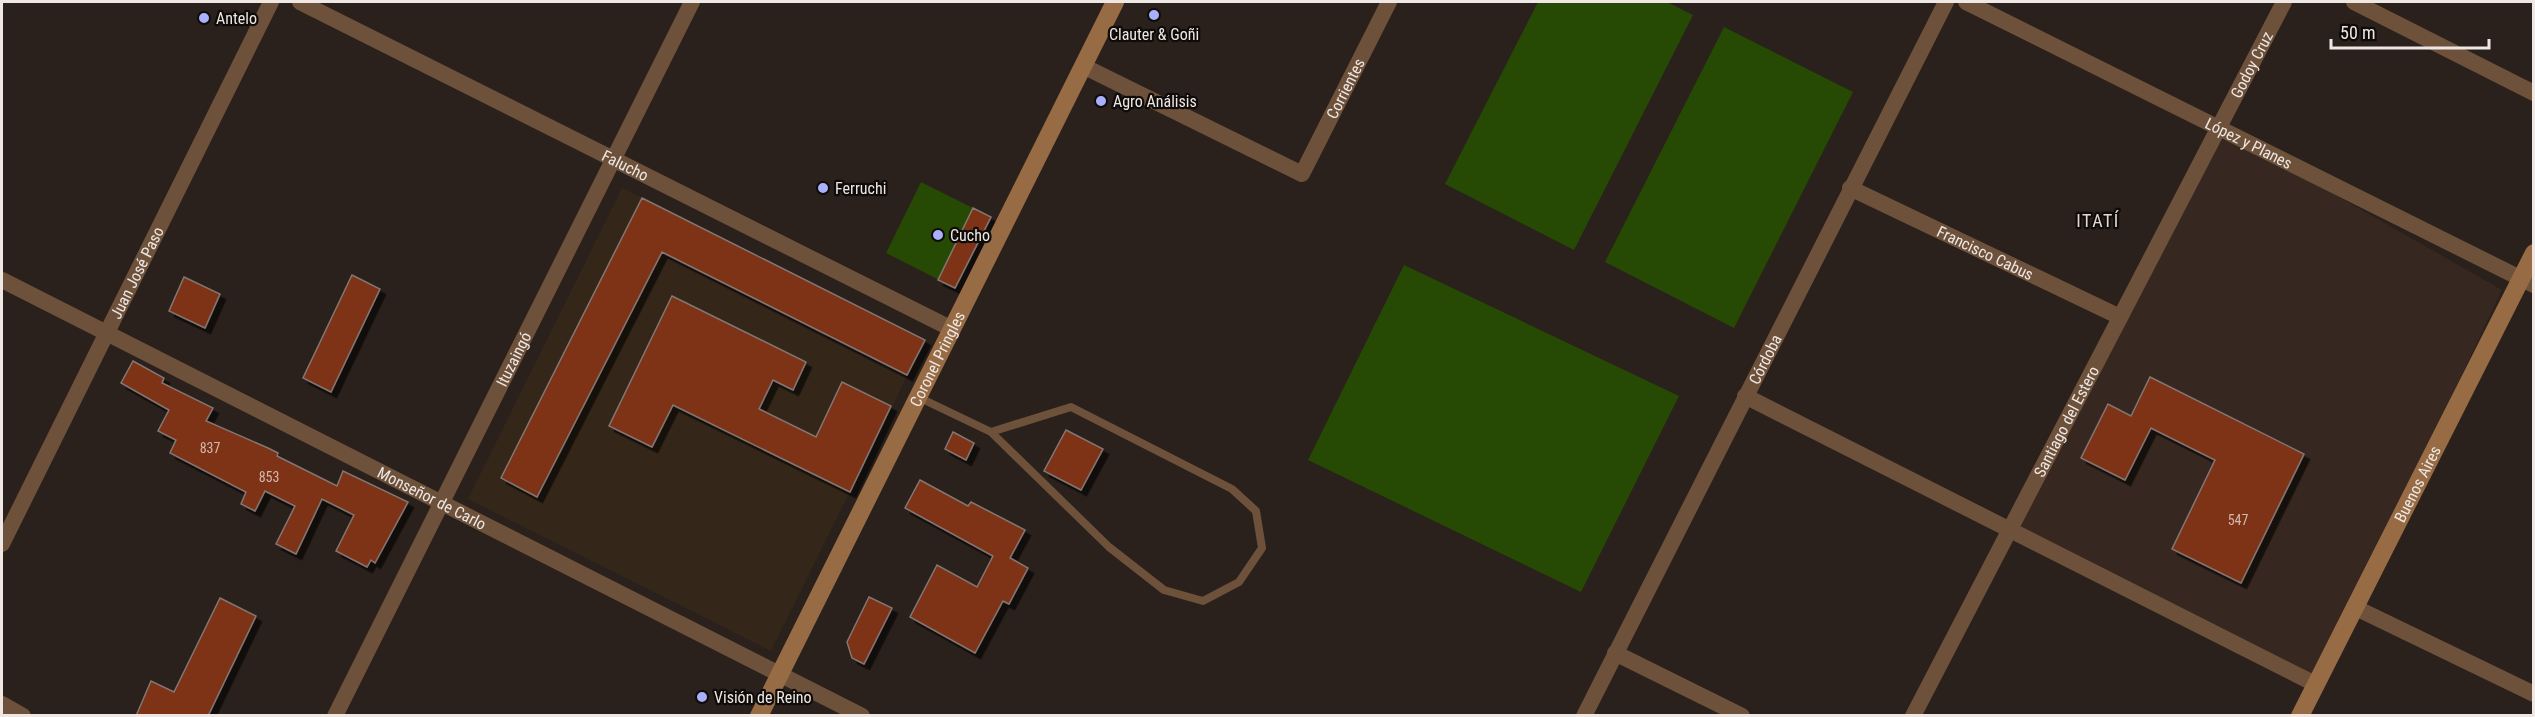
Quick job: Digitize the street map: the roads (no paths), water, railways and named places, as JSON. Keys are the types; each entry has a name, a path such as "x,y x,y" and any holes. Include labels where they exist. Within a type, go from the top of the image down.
{"main road":[{"name":"Coronel Pringles","path":"759,716 1115,2"},
{"name":"Buenos Aires","path":"2300,716 2354,607 2527,282 2534,253"}],"street":[{"name":"Juan José Paso","path":"2,544 271,2"},
{"name":"Falucho","path":"300,2 952,328"},
{"name":"Ituzaingó","path":"335,716 692,2"},
{"name":"Corrientes","path":"1083,66 1302,174 1389,2"},
{"name":"Córdoba","path":"1584,716 1946,2"},
{"name":"López y Planes","path":"1966,2 2527,282"},
{"name":"Godoy Cruz","path":"2218,128 2284,2"},
{"path":"2354,2 2534,93"},
{"name":"Santiago del Estero","path":"1913,716 2218,128"},
{"name":"Francisco Cabus","path":"1850,188 2120,317"},
{"name":"Monseñor de Carlo","path":"2,280 862,716"},
{"path":"1745,396 2008,531 2315,684"},
{"path":"2354,607 2534,694"},
{"path":"1616,653 1742,716"},
{"path":"2,704 23,716"}],"lane":[{"path":"918,397 991,432 1109,547 1164,590 1203,601 1239,582 1262,548 1256,511 1232,489 1071,407 991,432"}],"place":[{"name":"Clauter & Goñi","path":"1154,15"},
{"name":"Antelo","path":"204,18"},
{"name":"Agro Análisis","path":"1101,101"},
{"name":"Ferruchi","path":"823,188"},
{"name":"Cucho","path":"938,235"},
{"name":"Visión de Reino","path":"702,697"}],"district":[{"name":"ITATÍ","path":"2098,221"}]}
